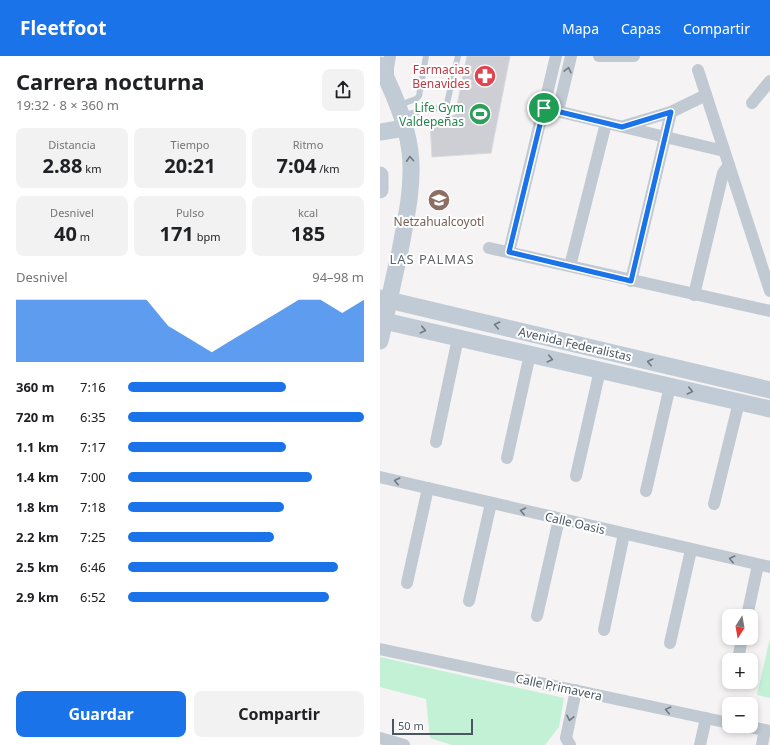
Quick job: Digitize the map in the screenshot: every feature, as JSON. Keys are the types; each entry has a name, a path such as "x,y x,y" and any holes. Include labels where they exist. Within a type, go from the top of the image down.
{"street":[{"path":"388,82 390,56"},
{"path":"509,252 556,56"},
{"path":"558,111 571,56"},
{"path":"599,56 634,56"},
{"path":"380,65 402,116 410,151 411,191 385,299 380,341"},
{"path":"698,70 770,290"},
{"path":"752,103 770,81"},
{"path":"622,127 671,112 706,95"},
{"path":"544,108 724,151"},
{"path":"631,281 671,112"},
{"path":"380,132 402,116"},
{"path":"570,266 606,123"},
{"path":"694,295 723,173 729,165"},
{"path":"380,176 380,190"},
{"path":"489,248 770,311"},
{"name":"Avenida Federalistas","path":"385,299 770,390"},
{"name":"Avenida Federalistas","path":"382,321 770,409"},
{"path":"436,442 458,338"},
{"path":"507,458 530,354"},
{"path":"576,476 600,370"},
{"path":"646,491 670,386"},
{"path":"714,504 739,402"},
{"name":"Calle Oasis","path":"380,477 770,567"},
{"path":"407,583 428,488"},
{"path":"469,601 491,503"},
{"path":"536,616 559,519"},
{"path":"604,630 624,534"},
{"path":"670,643 691,550"},
{"path":"748,609 758,564"},
{"name":"Calle Primavera","path":"383,648 722,721"},
{"path":"570,745 566,738 576,690"},
{"path":"700,745 706,718"},
{"path":"762,745 767,730"},
{"path":"380,738 404,745"}],"lane":[{"path":"402,116 419,96 426,56"},
{"path":"402,116 442,107 447,103 458,56"}],"green space":[{"path":"770,638 770,698 757,695"},
{"path":"380,657 564,698 559,727 545,745 452,745 430,738 426,699 380,687"}],"building":[{"path":"467,56 510,56 491,153 432,157 430,122 455,115"}],"place":[{"name":"Farmacias Benavides","path":"485,76"},
{"name":"Life Gym Valdepeñas","path":"480,114"},
{"name":"Netzahualcoyotl","path":"439,200"}],"district":[{"name":"LAS PALMAS","path":"432,259"}],"route":[{"path":"544,108 622,127 671,112 631,281 509,252 544,108"}]}
